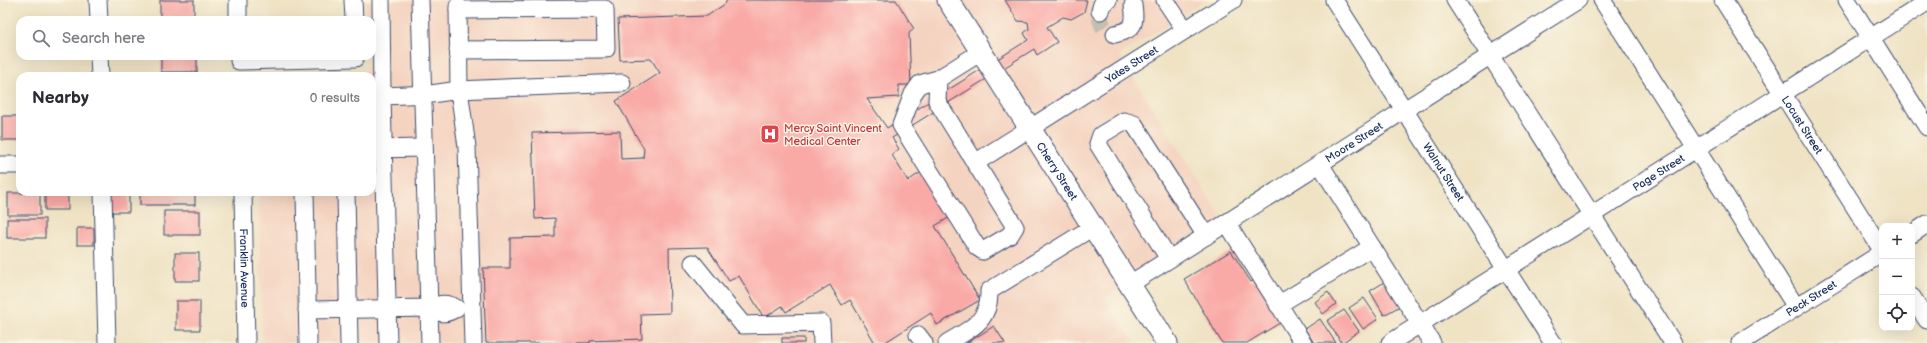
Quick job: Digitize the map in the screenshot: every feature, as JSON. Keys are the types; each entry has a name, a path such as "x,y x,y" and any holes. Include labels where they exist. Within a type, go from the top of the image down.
{"main road":[{"name":"Cherry Street","path":"948,0 1167,343"}],"street":[{"path":"98,0 98,16"},
{"path":"238,0 238,16"},
{"path":"353,0 354,16"},
{"path":"381,0 377,96 378,149 388,343"},
{"path":"420,0 430,343"},
{"path":"1166,0 1185,30"},
{"name":"Yates Street","path":"975,163 1233,0"},
{"name":"Walnut Street","path":"1334,0 1553,343"},
{"path":"1455,0 1674,343"},
{"name":"Moore Street","path":"1130,284 1578,0"},
{"path":"1602,0 1796,307"},
{"name":"Locust Street","path":"1723,0 1879,245"},
{"path":"1846,0 1925,120"},
{"path":"1115,34 1125,32 1131,28 1134,22 1133,2"},
{"name":"Page Street","path":"1390,343 1927,2"},
{"path":"458,50 606,49 605,8 457,4 458,50 459,90 467,147 464,307 473,343"},
{"path":"938,79 937,101 1014,227 1010,235 983,251 977,247 901,125 909,102 920,84 938,79 981,52"},
{"path":"99,60 100,72"},
{"path":"240,64 317,60"},
{"path":"377,96 423,95 459,90 622,83"},
{"path":"909,102 937,101"},
{"path":"1169,259 1098,144 1101,135 1124,122 1134,124 1206,236"},
{"path":"378,149 424,148"},
{"path":"1320,164 1432,343"},
{"path":"0,165 16,165"},
{"path":"103,196 106,343"},
{"name":"Franklin Avenue","path":"243,196 246,343"},
{"path":"305,196 308,343"},
{"path":"346,196 349,343"},
{"path":"1227,223 1303,343"},
{"path":"1915,232 1927,224"},
{"path":"947,343 977,324 990,305 989,291 1093,227"},
{"path":"1278,305 1372,247"},
{"name":"Peck Street","path":"1740,343 1879,255"},
{"path":"693,263 744,326 822,323 822,343"},
{"path":"1915,302 1927,320"},
{"path":"307,310 430,308 439,313 450,313 464,307"}],"shaded area":[{"name":"Mercy Saint Vincent Medical Center","path":"364,0 1206,0 1119,55 1223,219 1105,299 1135,343 262,343 259,196 376,196 376,72 311,72 366,71 366,60 376,60 376,16 365,16"}],"building":[{"path":"160,0 194,0 194,16 160,16"},
{"path":"727,0 896,0 914,29 909,33 911,85 899,85 899,97 867,99 887,128 1028,40 1024,33 1029,29 1028,22 1018,21 1005,0 1087,0 1084,12 1071,19 1063,17 1047,27 1057,42 1037,55 1034,49 892,138 899,149 892,155 908,181 921,172 950,217 935,226 980,300 937,325 931,313 884,343 875,343 850,300 842,305 830,285 786,312 782,306 764,318 739,276 729,281 707,247 669,248 670,313 641,314 642,339 590,341 590,343 486,343 483,268 510,268 510,238 555,237 555,218 535,219 532,133 620,131 621,159 643,158 644,149 616,101 660,73 651,59 620,60 618,19 707,16 725,4"},
{"path":"161,60 197,60 197,72 161,72"},
{"path":"2,116 16,116 16,140 2,140"},
{"path":"8,193 16,193 16,196 40,196 40,215 8,215"},
{"path":"45,196 68,196 68,210 45,210"},
{"path":"110,196 129,196 129,212 111,212"},
{"path":"140,196 195,196 195,205 140,205"},
{"path":"164,211 200,211 200,235 164,235"},
{"path":"7,219 45,219 45,238 7,238"},
{"path":"77,228 94,228 94,245 77,245"},
{"path":"1231,251 1251,282 1257,278 1283,321 1247,343 1222,343 1184,279"},
{"path":"175,253 199,253 199,281 175,281"},
{"path":"1386,281 1400,306 1384,315 1370,291"},
{"path":"1328,292 1336,304 1323,314 1315,302"},
{"path":"1364,298 1378,319 1363,329 1349,308"},
{"path":"176,301 200,301 200,330 176,330"},
{"path":"1344,310 1359,331 1342,343 1327,321"},
{"path":"1320,319 1336,343 1314,343 1305,329"},
{"path":"994,326 1005,343 967,343"},
{"path":"782,338 804,338 804,343 782,343"}],"tunnel":[{"path":"1100,11 1103,26 1107,31 1115,34"}],"place":[{"name":"Mercy Saint Vincent Medical Center","path":"770,134"}]}
